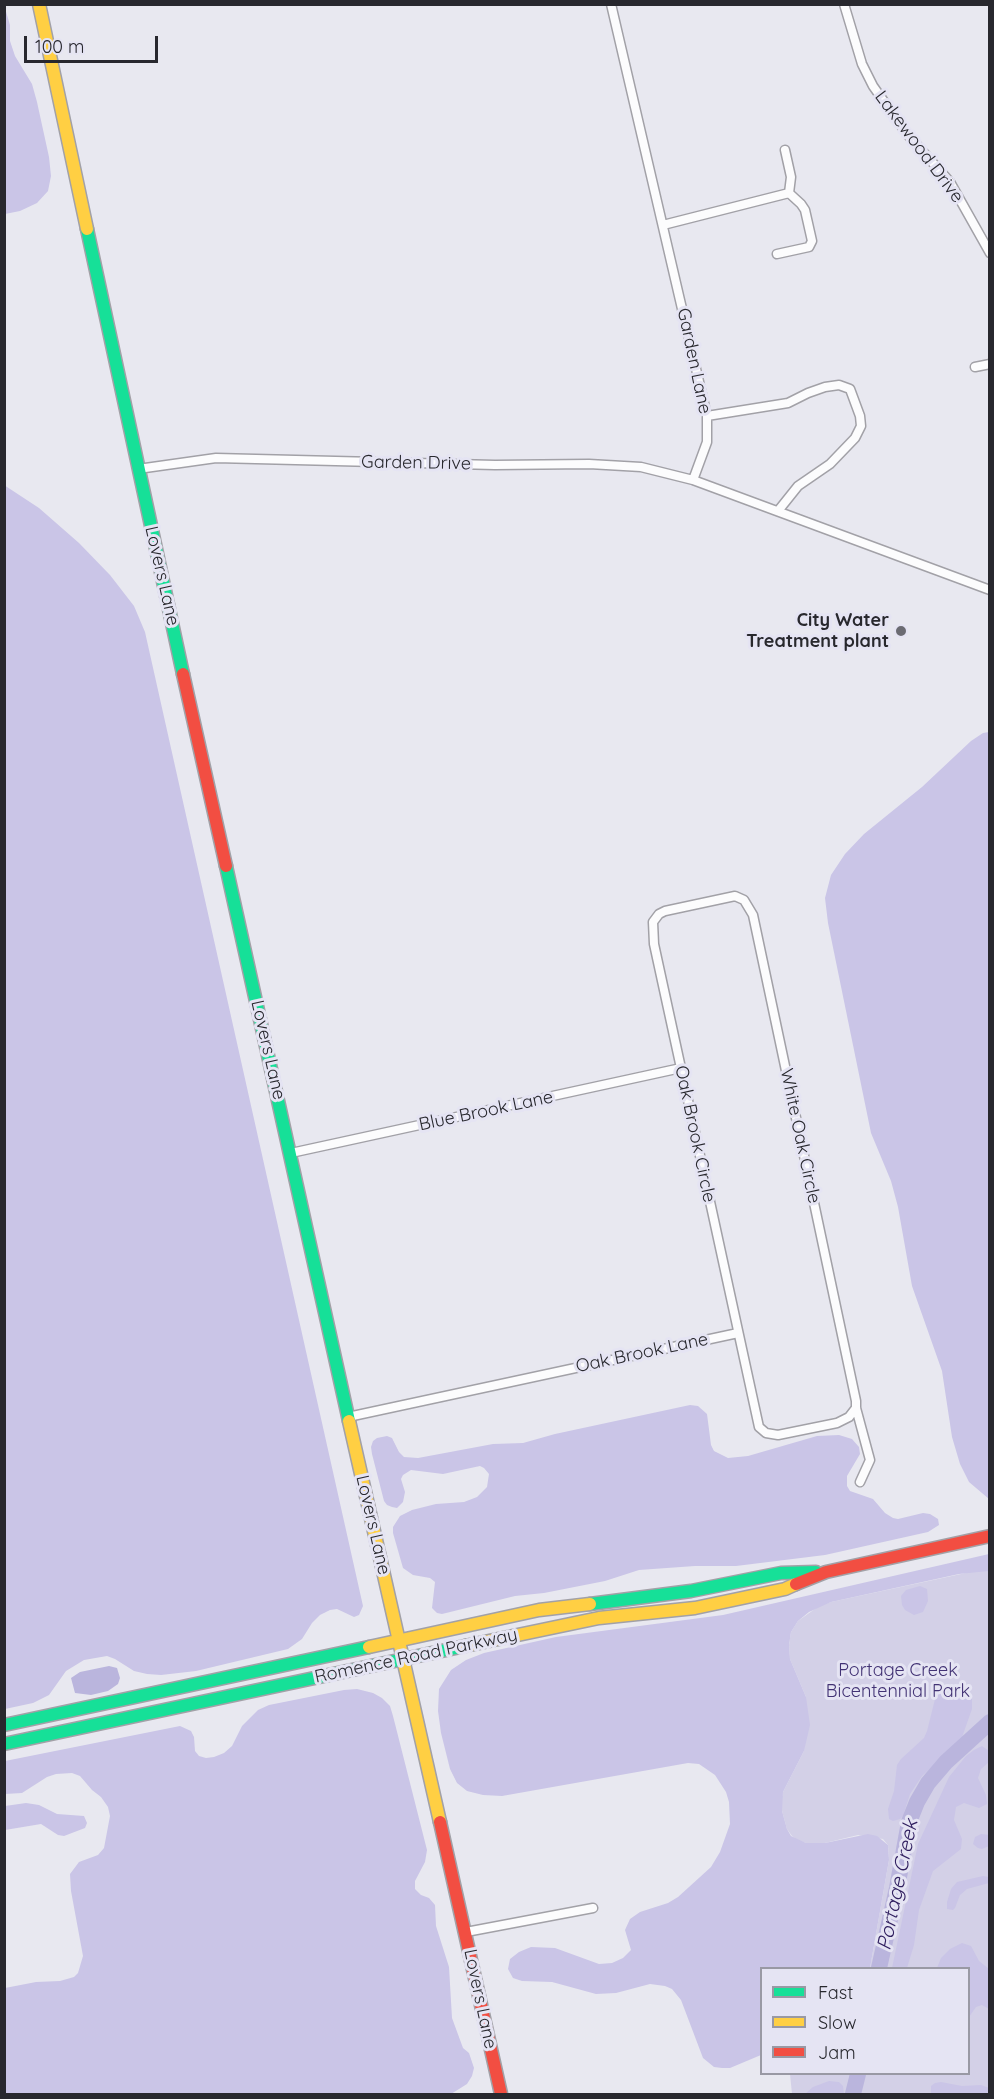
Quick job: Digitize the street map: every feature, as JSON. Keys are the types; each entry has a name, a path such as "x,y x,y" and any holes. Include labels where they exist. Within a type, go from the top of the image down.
{"street":[{"name":"Lovers Lane","path":"39,4 138,469 501,2094"},
{"name":"Garden Lane","path":"611,4 707,416 707,442 693,480"},
{"name":"Lakewood Drive","path":"844,4 862,64 873,86 907,134 950,182 990,254"},
{"path":"785,150 791,177 789,194"},
{"path":"663,225 789,194"},
{"path":"777,254 809,247 812,241 805,210 789,194"},
{"path":"975,367 990,364"},
{"path":"707,416 788,403 825,387 839,385 850,389 860,416 861,426 855,438 830,464 798,486 778,511"},
{"name":"Garden Drive","path":"138,469 216,458 495,465 589,464 641,467 693,480"},
{"path":"693,480 990,590"},
{"name":"White Oak Circle","path":"652,936 653,922 665,910 729,896 740,898 750,909 856,1408 870,1460 860,1482"},
{"name":"Oak Brook Circle","path":"652,936 738,1333"},
{"name":"Blue Brook Lane","path":"291,1153 681,1068"},
{"path":"738,1333 758,1423 766,1433 778,1436 837,1423 849,1417 856,1408"},
{"name":"Oak Brook Lane","path":"348,1417 738,1333"},
{"name":"Romence Road Parkway","path":"4,1744 599,1618 695,1608 785,1588 826,1572 990,1536"},
{"name":"Romence Road Parkway","path":"4,1725 569,1605 691,1591 781,1573 826,1572"},
{"path":"466,1932 593,1908"}],"green space":[{"name":"Portage Creek Bicentennial Park","path":"975,1571 989,1571 989,2094 792,2094 790,2075 970,2075 970,1967 870,1967 889,1860 888,1845 883,1839 858,1835 825,1843 806,1843 797,1840 787,1829 781,1801 783,1792 804,1751 806,1697 790,1659 791,1632 798,1621 819,1606"}],"shaded area":[{"path":"4,5 15,56 32,84 37,102 51,176 48,191 37,203 20,211 5,214"},
{"path":"4,485 39,508 79,543 110,575 134,606 145,632 363,1606 359,1615 354,1617 337,1609 320,1615 302,1639 288,1649 196,1671 161,1675 147,1674 134,1671 107,1656 84,1660 66,1671 49,1695 33,1703 5,1709"},
{"path":"990,732 989,1499 969,1482 960,1464 952,1437 942,1371 912,1286 891,1181 871,1133 828,923 825,898 831,875 845,854 864,834 922,787 971,741 983,733"},
{"path":"690,1405 698,1406 707,1414 711,1445 714,1451 728,1458 748,1456 817,1436 839,1435 852,1439 859,1447 860,1454 847,1476 847,1486 850,1491 873,1499 885,1513 893,1518 930,1514 938,1519 939,1525 928,1532 825,1555 736,1566 639,1570 605,1581 544,1593 515,1596 442,1614 432,1608 435,1582 430,1578 413,1575 403,1568 393,1533 393,1527 400,1516 412,1510 436,1504 464,1502 477,1497 487,1487 489,1474 480,1466 443,1474 411,1470 401,1479 405,1492 403,1502 397,1508 392,1507 384,1501 372,1454 371,1447 377,1438 387,1436 392,1438 404,1457 418,1458 493,1444 523,1443"},
{"path":"989,1554 989,1571 959,1574 831,1602 809,1612 798,1621 791,1632 790,1659 806,1697 810,1725 804,1751 783,1792 782,1811 787,1829 791,1836 806,1843 825,1843 868,1834 877,1836 888,1845 889,1860 870,1967 760,1967 760,2055 730,2068 714,2067 703,2058 681,2000 672,1989 650,1984 616,1993 596,1994 552,1982 522,1981 513,1978 508,1969 510,1959 531,1947 555,1948 599,1964 612,1963 623,1958 631,1950 625,1930 630,1919 640,1912 668,1903 678,1897 711,1867 720,1852 730,1824 729,1802 726,1792 715,1775 699,1764 688,1763 502,1796 483,1795 467,1791 457,1783 450,1769 438,1711 439,1689 451,1670 466,1660 484,1653 556,1637 723,1615"},
{"path":"920,1586 927,1589 928,1601 923,1612 914,1615 905,1610 901,1596 906,1590"},
{"path":"109,1666 117,1668 120,1678 118,1684 108,1691 91,1695 75,1693 71,1678 80,1672"},
{"path":"954,1684 965,1687 972,1696 972,1709 961,1740 922,1776 910,1794 903,1816 893,1821 889,1819 888,1809 894,1791 897,1765 924,1738 935,1699 944,1688"},
{"path":"357,1689 382,1698 390,1706 393,1716 427,1850 425,1862 415,1881 415,1889 435,1905 436,1926 449,1967 452,2018 463,2048 469,2053 474,2068 467,2084 451,2094 5,2094 5,1988 36,1982 60,1981 74,1977 78,1973 83,1956 70,1874 79,1862 98,1855 104,1848 110,1816 108,1807 101,1797 80,1776 72,1773 47,1777 22,1793 5,1794 5,1761 180,1726 191,1731 195,1751 199,1756 214,1757 224,1753 232,1746 242,1726 258,1710 269,1705"},
{"path":"982,1746 989,1751 989,1762 981,1769 978,1778 986,1795 987,1804 979,1808 964,1803 956,1807 954,1820 962,1839 961,1849 933,1871 919,1910 914,1945 907,1967 892,1967 918,1844 949,1777 974,1750"},
{"path":"26,1803 39,1805 57,1814 84,1816 87,1823 85,1828 64,1836 58,1835 41,1824 5,1830 5,1806"},
{"path":"981,1834 990,1835 989,1846 982,1849 973,1844 975,1837"},
{"path":"983,1876 989,1877 989,1883 967,1889 960,1895 953,1910 947,1909 951,1889 957,1882"},
{"path":"962,1943 971,1946 979,1961 989,1969 989,2009 982,2005 976,2007 970,2016 970,1967 937,1967 941,1958 950,1949"},
{"path":"829,2081 839,2082 843,2086 844,2094 805,2094 813,2087"},
{"path":"941,2082 962,2086 981,2085 989,2088 989,2094 931,2094 931,2086"}],"waterway":[{"name":"Portage Creek","path":"879,1967 909,1822 917,1802 928,1783 946,1762 990,1722"},
{"name":"Portage Creek","path":"853,2094 858,2075"}],"traffic: fast":[{"path":"87,229 183,674"},
{"path":"226,866 349,1421"},
{"path":"590,1604 691,1591 781,1573 816,1572"},
{"path":"4,1744 465,1646"},
{"path":"4,1725 369,1647"}],"traffic: slow":[{"path":"39,4 87,229"},
{"path":"349,1421 440,1822"},
{"path":"465,1646 599,1618 695,1608 785,1589 796,1584"},
{"path":"369,1647 539,1610 590,1604"}],"traffic: jam":[{"path":"183,674 226,866"},
{"path":"796,1584 826,1572 990,1536"},
{"path":"440,1822 501,2094"}],"place":[{"name":"City Water Treatment plant","path":"901,631"}]}
